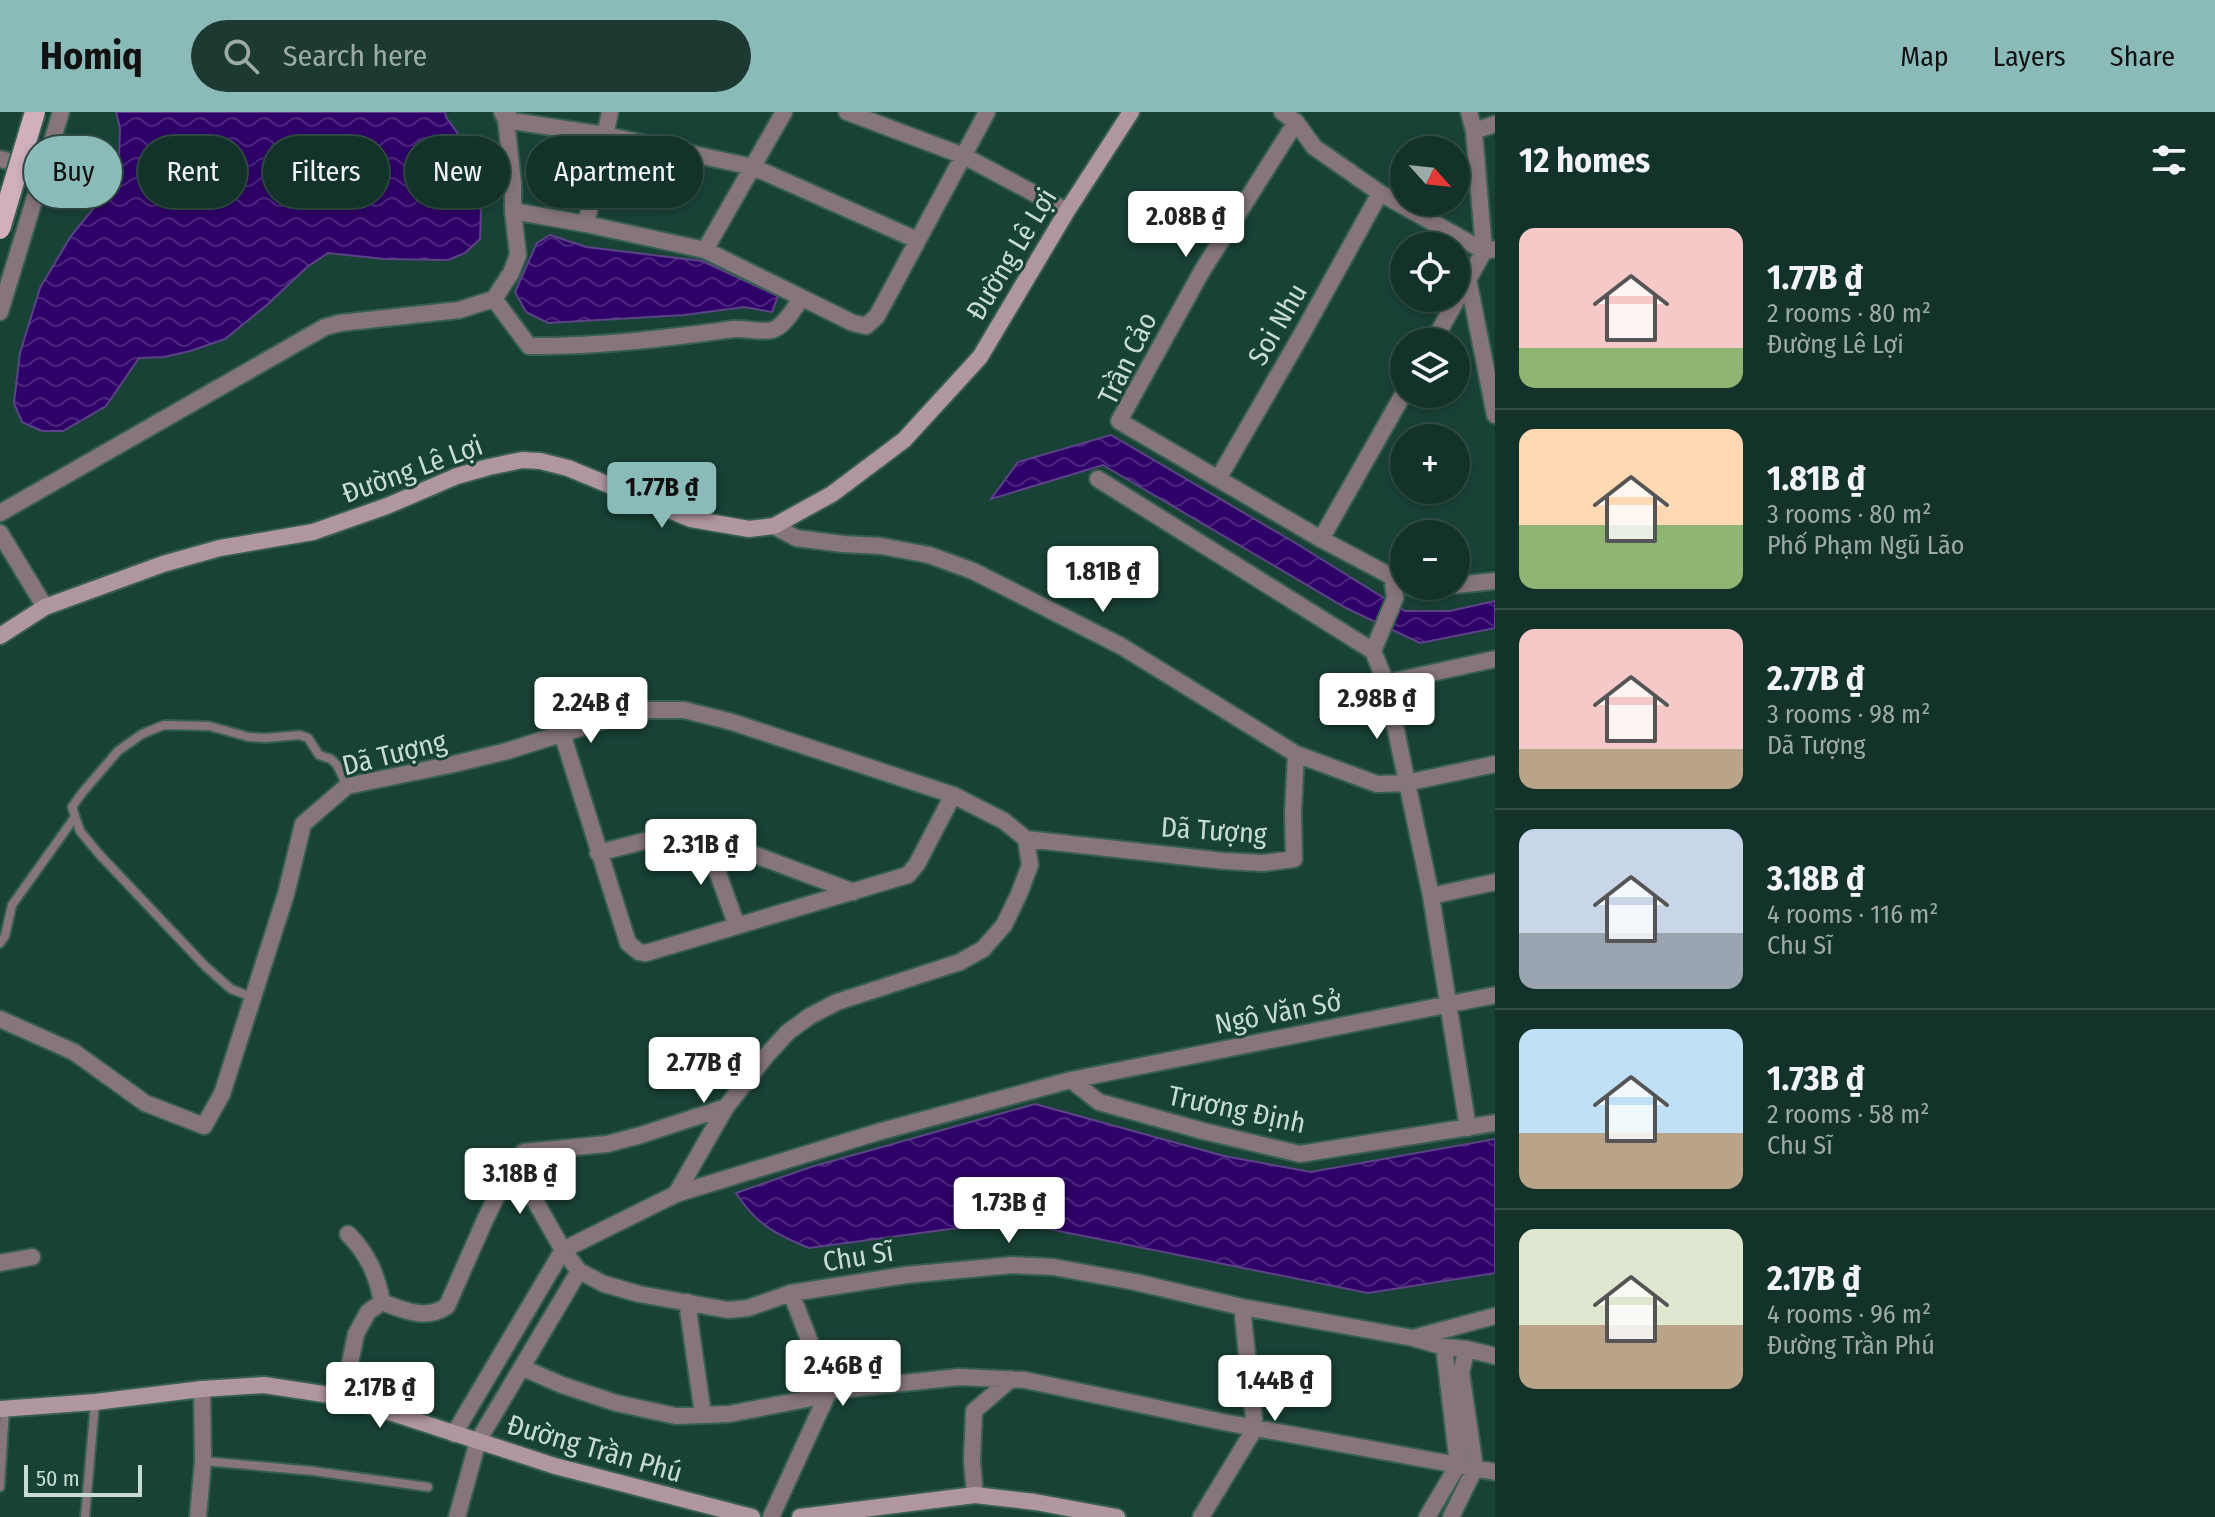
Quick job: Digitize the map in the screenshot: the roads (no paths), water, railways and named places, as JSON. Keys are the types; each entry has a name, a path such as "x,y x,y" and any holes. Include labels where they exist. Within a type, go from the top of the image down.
{"main road":[{"path":"0,184 21,112"},
{"path":"0,229 35,112"}],"street":[{"path":"54,136 61,112"},
{"path":"586,224 610,112"},
{"path":"705,250 784,112"},
{"path":"847,112 964,156 1067,211"},
{"path":"513,211 705,250 801,299 866,326 877,316 987,112"},
{"name":"Đường Lê Lợi","path":"0,636 45,607 163,564 220,548 313,532 387,506 457,476 522,460 568,468 691,519 749,529 774,526 832,494 904,440 980,357 1067,211 1131,112"},
{"path":"1469,112 1490,250 1470,276"},
{"path":"0,513 325,327 459,310 494,299 511,273 518,255 506,115 753,167 917,240"},
{"path":"1289,117 1314,147 1380,193 1490,250"},
{"name":"Trần Cảo","path":"1289,117 1119,421 1390,576"},
{"path":"1474,131 1495,124"},
{"path":"0,159 24,164"},
{"name":"Soi Nhu","path":"1218,479 1380,193"},
{"path":"0,312 32,208"},
{"path":"1470,289 1495,415"},
{"path":"494,299 529,346 601,343 739,329 770,330 780,325 801,299"},
{"path":"1321,539 1395,408"},
{"path":"1098,479 1375,646"},
{"path":"774,526 796,538 881,546 929,555 973,571 1121,646 1296,754 1377,784 1406,783 1495,764"},
{"path":"0,533 45,607"},
{"path":"1470,584 1495,581"},
{"path":"1394,600 1375,646 1386,683 1431,896 1468,1128"},
{"path":"1386,683 1495,659"},
{"name":"Dã Tượng","path":"0,1019 74,1052 145,1103 204,1126 222,1094 286,894 303,824 347,786 467,761 637,710 684,710 732,722 953,795 1004,821 1026,839 1224,861 1263,863 1294,859 1296,754"},
{"path":"562,733 628,943 639,952 646,953 908,875 917,864 953,795"},
{"path":"598,853 683,831 704,835 854,892"},
{"path":"704,835 737,926"},
{"path":"454,1434 563,1250 676,1194 726,1107 788,1032 810,1016 837,1002 960,962 983,949 1004,925 1019,894 1030,865 1026,839"},
{"path":"1431,896 1495,882"},
{"name":"Ngô Văn Sở","path":"676,1194 878,1132 1071,1080 1495,995"},
{"name":"Trương Định","path":"1071,1080 1099,1102 1300,1154 1495,1123"},
{"path":"382,1302 414,1313 438,1312 447,1306 513,1162 524,1152 607,1144 726,1107"},
{"name":"Chu Sĩ","path":"513,1162 563,1250 579,1271 623,1290 728,1310 748,1308 791,1293 906,1275 1013,1265 1053,1267 1495,1356"},
{"path":"348,1234 370,1262 382,1302"},
{"path":"0,1263 32,1257"},
{"path":"457,1517 478,1441 579,1271"},
{"path":"771,1517 829,1391 791,1293"},
{"path":"343,1397 356,1334 368,1312 382,1302"},
{"path":"687,1302 703,1415"},
{"path":"1201,1517 1255,1428 1242,1307"},
{"name":"Chu Sĩ","path":"1413,1338 1495,1316"},
{"path":"1427,1517 1466,1467 1444,1347"},
{"path":"1451,1517 1466,1467 1461,1372 1467,1349"},
{"path":"523,1368 616,1403 676,1416 729,1414 807,1399 829,1391 959,1377 1025,1380 1255,1428 1495,1472"},
{"path":"975,1495 972,1461 974,1411 1011,1379"},
{"name":"Đường Trần Phú","path":"3,1409 264,1385 343,1397 571,1470 752,1517"},
{"path":"198,1517 203,1461 202,1389"},
{"path":"800,1517 975,1495 1117,1517"}],"lane":[{"path":"252,997 231,989 205,966 99,854 80,831 72,807 118,751 142,734 164,725 209,726 249,737 300,735 308,738 319,755 337,765 347,786"},
{"path":"0,943 5,936 12,905 75,817"},
{"path":"85,1517 95,1402"},
{"path":"0,1487 3,1409"},
{"path":"203,1461 313,1471 428,1487"}],"water":[{"path":"116,112 445,112 459,136 405,136 405,208 481,208 480,239 465,253 448,260 384,259 328,253 307,267 225,339 164,357 139,358 106,406 63,431 42,431 22,422 14,403 20,353 40,288 71,236 94,208 122,208 120,128"},
{"path":"550,235 586,247 702,261 778,296 772,312 744,307 684,315 548,323 526,312 515,292 537,243"},
{"path":"1111,435 1405,611 1450,611 1495,601 1495,628 1420,643 1346,608 1103,465 991,499 1018,462"},
{"path":"1035,1104 1224,1156 1311,1172 1495,1139 1495,1273 1368,1293 1009,1221 809,1248 767,1227 736,1193 811,1167"}]}
